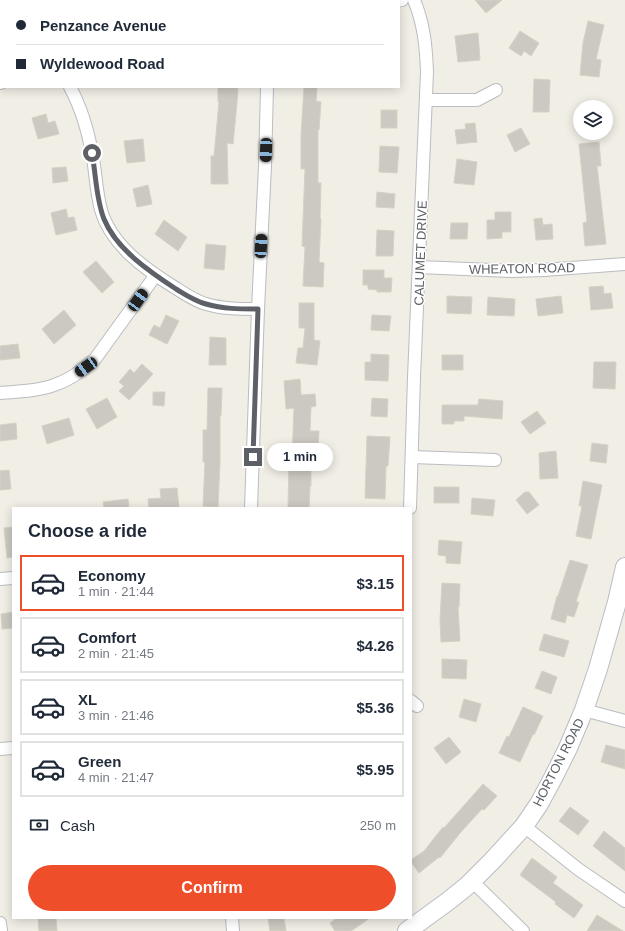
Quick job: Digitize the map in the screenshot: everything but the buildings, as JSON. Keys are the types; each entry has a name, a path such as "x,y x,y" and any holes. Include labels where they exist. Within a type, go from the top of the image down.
{"street":[{"name":"CALUMET DRIVE","path":"410,507 427,72 426,45 419,12 414,0"},
{"path":"70,88 83,117 90,141 98,197 104,220 122,247 155,276 189,297 203,303 226,308 258,309"},
{"path":"251,507 267,88"},
{"path":"426,100 477,100 496,90"},
{"name":"WHEATON ROAD","path":"419,267 544,270 625,264"},
{"path":"0,393 30,391 52,386 71,378 86,367 95,359 155,276"},
{"path":"412,457 495,460"},
{"name":"HORTON ROAD","path":"411,924 447,902 472,881 524,826 539,804 568,748 584,710 598,669 617,602 625,567"},
{"path":"0,579 12,578"},
{"path":"584,710 625,721"},
{"path":"0,749 12,748"},
{"path":"524,826 578,869 625,901"},
{"path":"472,881 523,931"},
{"path":"232,919 233,931"},
{"path":"0,923 1,931"}],"route":[{"path":"92,153 98,197 104,220 122,247 155,276 199,302 226,308 258,309 253,457"}]}
